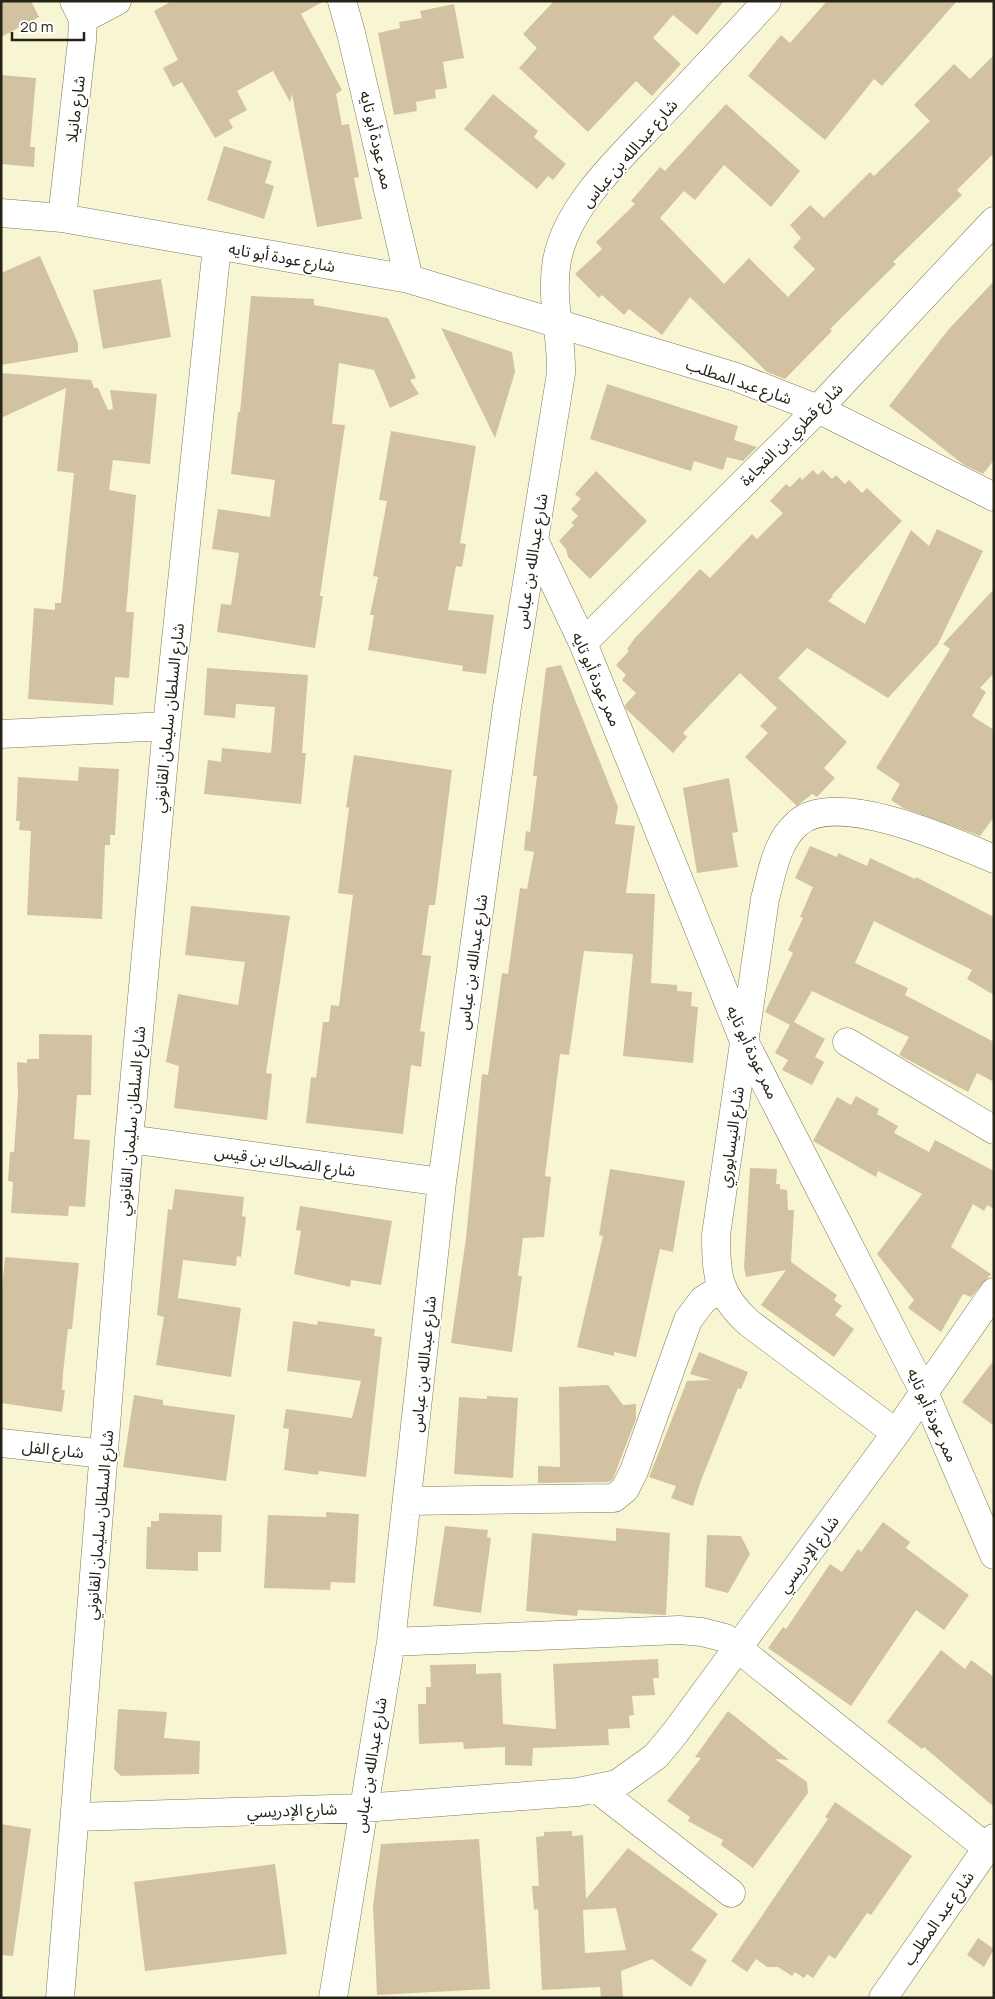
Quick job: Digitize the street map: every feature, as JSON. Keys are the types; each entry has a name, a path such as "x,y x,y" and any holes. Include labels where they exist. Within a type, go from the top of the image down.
{"street":[{"path":"78,10 117,1"},
{"name":"ممر عودة أبو تايه","path":"342,1 409,279"},
{"name":"شارع عبدالله بن عباس","path":"332,1998 391,1642 442,1182 507,707 561,373 562,351 554,295 558,259 567,228 609,171 767,1"},
{"name":"شارع مانيلا","path":"62,218 82,41 78,10"},
{"name":"شارع عودة أبو تايه","path":"1,213 62,218 409,279 557,324"},
{"name":"شارع قطري بن الفجاءة","path":"582,643 818,408 994,221"},
{"name":"شارع السلطان سليمان القانوني","path":"60,1998 129,1139 166,726 217,246"},
{"name":"شارع عبد المطلب","path":"557,324 736,377 818,408 994,497"},
{"name":"ممر عودة أبو تايه","path":"534,540 582,643 744,1041 924,1392 994,1555"},
{"path":"1,734 166,726"},
{"name":"شارع النيسابوري","path":"896,1433 749,1323 732,1308 722,1288 716,1265 716,1235 765,899 776,859 785,837 798,822 814,813 833,811 864,814 942,837 994,859"},
{"path":"848,1042 994,1130"},
{"name":"شارع الضحاك بن قيس","path":"129,1139 442,1182"},
{"path":"408,1501 614,1498 625,1489 634,1471 688,1320 703,1300 722,1288"},
{"name":"شارع الإدريسي","path":"76,1817 363,1808 596,1789 617,1784 656,1756 740,1648 896,1433 994,1292"},
{"name":"شارع الفل","path":"1,1443 105,1454"},
{"path":"391,1642 679,1630 702,1632 725,1638 990,1843"},
{"path":"596,1789 731,1893"},
{"name":"شارع عبد المطلب","path":"883,1998 990,1843"}],"building":[{"path":"1,1 31,1 39,17 1,37"},
{"path":"172,1 324,1 301,14 342,90 336,94 342,125 349,124 359,177 354,178 362,219 317,227 292,94 290,102 273,71 237,91 247,110 229,120 233,128 215,138 182,82 173,87 163,68 178,60 154,11"},
{"path":"554,1 724,1 697,35 673,15 653,38 681,64 652,96 636,81 588,132 519,68 537,48 523,34"},
{"path":"827,1 957,1 882,86 874,79 825,140 748,76 781,35 790,43"},
{"path":"454,4 464,58 443,62 447,88 435,90 436,98 416,102 417,111 394,115 378,33 400,28 399,22 422,18 420,11"},
{"path":"994,55 994,153 957,190 962,195 893,262 896,264 830,329 832,331 785,379 767,372 690,297 662,335 629,309 624,315 602,295 599,298 575,274 602,249 596,242 635,204 631,201 660,167 665,171 726,104 800,171 771,207 724,165 695,200 684,191 660,218 724,284 749,258 788,297 815,269 793,247 801,238 790,225 810,205 824,218 870,172 874,176 930,121 914,105 954,64 970,79"},
{"path":"1,75 36,78 30,147 35,147 34,167 1,164"},
{"path":"493,94 538,131 534,137 566,164 553,180 548,176 537,189 464,129"},
{"path":"224,146 272,161 265,183 274,186 264,219 207,200"},
{"path":"40,256 78,343 78,352 1,365 1,273"},
{"path":"161,279 171,337 103,349 93,290"},
{"path":"994,281 994,460 983,474 964,465 889,406 948,330"},
{"path":"251,296 314,299 314,305 388,318 416,378 410,380 419,394 390,408 374,370 339,363 332,424 345,425 320,596 323,596 315,648 217,632 221,604 231,605 239,553 212,549 218,509 270,517 275,480 231,474 238,412 240,412"},
{"path":"441,328 512,352 515,372 495,438"},
{"path":"1,373 91,380 94,388 98,388 108,410 113,409 110,390 157,394 150,464 113,460 109,490 136,495 126,612 134,612 129,678 115,677 113,705 28,699 34,608 55,610 55,603 61,603 74,473 57,471 66,388 1,418"},
{"path":"607,384 738,426 734,440 757,447 743,461 727,457 723,470 694,461 691,471 590,439"},
{"path":"391,431 476,446 460,543 466,544 462,567 456,566 448,610 494,615 486,674 462,671 463,666 368,650 374,615 370,615 378,577 373,576 387,501 379,500"},
{"path":"813,470 818,475 823,470 832,479 836,475 845,484 849,480 862,493 867,488 902,521 828,601 865,624 911,530 929,546 937,529 983,551 938,644 888,698 807,648 778,678 847,742 824,768 835,778 817,797 812,794 797,806 745,757 768,733 760,726 777,708 740,673 683,733 687,737 673,753 626,709 625,705 636,693 622,680 626,675 616,665 629,651 627,649 635,638 700,569 710,578 752,534 757,539 783,513 770,501 786,484 790,487 800,477 802,480"},
{"path":"596,471 647,521 590,579 568,557 566,549 559,541 574,525 571,523 578,516 571,509 581,499 575,494"},
{"path":"994,589 994,673 980,688 986,692 972,716 994,730 994,817 980,836 903,808 891,800 900,784 876,768 950,649 943,644"},
{"path":"561,665 618,807 615,824 635,826 626,893 655,894 651,983 677,985 677,991 692,992 691,1006 698,1007 693,1063 623,1056 633,954 584,951 569,1055 560,1054 545,1176 551,1177 544,1237 523,1238 518,1276 522,1276 512,1352 451,1343 466,1238 482,1074 488,1075 502,973 508,974 520,888 527,889 534,852 524,850 526,831 530,832 537,776 533,776 546,668"},
{"path":"207,668 308,675 302,753 306,753 301,804 204,794 208,760 221,762 222,748 271,753 275,707 236,704 235,718 204,715"},
{"path":"354,755 452,770 435,905 429,905 422,955 431,956 420,1031 425,1032 421,1067 411,1065 403,1134 306,1123 311,1077 316,1078 323,1022 329,1022 331,1005 339,1006 353,895 338,893 349,808 346,807"},
{"path":"79,767 119,769 115,835 110,835 110,845 105,845 102,919 27,915 31,831 19,830 20,821 16,821 18,777 78,781"},
{"path":"729,778 738,832 732,833 738,867 697,873 683,788"},
{"path":"810,846 837,857 838,853 867,866 870,858 915,879 916,877 994,917 994,995 967,979 972,970 874,921 855,963 908,988 905,995 994,1042 994,1082 977,1073 968,1092 899,1055 909,1037 812,991 794,1022 825,1039 815,1057 824,1062 812,1085 782,1070 788,1060 775,1053 790,1025 765,1012 793,953 788,950 803,918 800,917 813,887 795,878"},
{"path":"191,906 290,916 266,1073 272,1074 267,1120 174,1108 179,1066 166,1062 178,994 238,1005 245,962 185,955"},
{"path":"39,1034 92,1035 91,1095 77,1095 74,1139 90,1140 85,1207 69,1206 68,1216 11,1213 13,1182 8,1181 10,1152 14,1152 18,1094 17,1062 27,1063 27,1059 39,1059"},
{"path":"856,1096 879,1109 877,1114 898,1126 894,1133 929,1152 935,1140 994,1171 994,1209 987,1205 984,1211 973,1204 951,1247 991,1274 971,1297 963,1294 941,1332 908,1308 914,1300 877,1254 922,1194 878,1171 876,1177 813,1141 837,1097 851,1105"},
{"path":"750,1168 777,1169 776,1184 780,1184 780,1189 787,1190 788,1210 794,1210 791,1262 837,1295 834,1300 842,1306 835,1315 854,1329 834,1357 761,1305 786,1270 746,1277 744,1267"},
{"path":"610,1169 685,1181 673,1252 660,1249 636,1357 614,1352 614,1356 577,1347 603,1236 599,1235"},
{"path":"175,1189 244,1197 242,1216 246,1217 241,1257 237,1256 236,1266 183,1260 178,1298 241,1308 231,1377 156,1365 164,1317 157,1315 168,1209 172,1210"},
{"path":"300,1206 392,1221 381,1285 351,1280 350,1287 294,1274 301,1231 296,1230"},
{"path":"5,1257 79,1263 72,1329 68,1329 63,1373 62,1390 65,1390 62,1412 1,1403 1,1300"},
{"path":"293,1321 317,1325 318,1321 375,1329 374,1336 382,1337 366,1477 319,1471 318,1475 284,1470 289,1429 283,1428 286,1409 352,1418 361,1381 287,1371"},
{"path":"699,1352 748,1372 741,1389 738,1388 700,1483 693,1506 671,1498 676,1486 649,1477 687,1381 711,1380 690,1374"},
{"path":"994,1360 994,1426 962,1402"},
{"path":"608,1385 623,1405 636,1404 636,1419 613,1479 608,1482 538,1483 538,1466 560,1467 559,1387"},
{"path":"134,1395 163,1400 163,1405 235,1415 226,1481 123,1467"},
{"path":"487,1396 518,1398 513,1478 454,1474 459,1397 487,1399"},
{"path":"326,1512 359,1514 355,1583 331,1582 330,1590 264,1588 268,1515 326,1517"},
{"path":"159,1513 222,1515 221,1552 198,1552 198,1571 146,1569 147,1527 151,1527 151,1521 159,1521"},
{"path":"883,1522 910,1542 906,1548 969,1595 944,1630 916,1610 851,1706 768,1648 783,1627 786,1629 830,1564 842,1572 858,1549 861,1552"},
{"path":"445,1526 488,1530 487,1537 491,1538 481,1613 433,1606"},
{"path":"616,1528 670,1533 666,1615 578,1610 577,1616 526,1611 532,1533 616,1541"},
{"path":"707,1535 741,1536 750,1554 728,1593 705,1587"},
{"path":"941,1650 965,1669 971,1660 994,1677 994,1807 924,1747 922,1749 887,1722"},
{"path":"658,1659 659,1678 653,1678 655,1695 632,1696 634,1715 629,1716 630,1728 608,1729 609,1745 533,1748 532,1766 505,1765 505,1747 464,1749 463,1742 419,1744 418,1704 426,1704 426,1687 431,1687 430,1665 476,1664 476,1674 501,1673 503,1724 556,1729 553,1664"},
{"path":"118,1709 167,1712 164,1738 200,1741 199,1774 121,1776 114,1769"},
{"path":"728,1711 789,1760 775,1759 807,1782 808,1793 753,1868 721,1845 723,1840 688,1821 690,1817 667,1801 701,1758 695,1757"},
{"path":"835,1802 912,1856 871,1915 867,1913 835,1959 829,1955 813,1978 807,1974 804,1978 795,1972 792,1976 778,1967 767,1967 756,1959 747,1972 731,1961 828,1819 825,1817"},
{"path":"1,1824 31,1829 13,1956 1,1955"},
{"path":"572,1831 572,1836 583,1835 586,1899 628,1848 718,1914 691,1950 707,1960 691,1987 652,1959 621,1971 623,1998 601,1998 600,1987 542,1990 538,1909 534,1910 532,1886 539,1886 536,1837 544,1836 544,1832","holes":["616,1908 626,1950 585,1953 583,1910"]},
{"path":"479,1839 490,1989 377,1995 373,1906 381,1844"},
{"path":"275,1864 287,1954 145,1971 134,1882"},
{"path":"978,1938 994,1949 984,1967 967,1955"}]}
